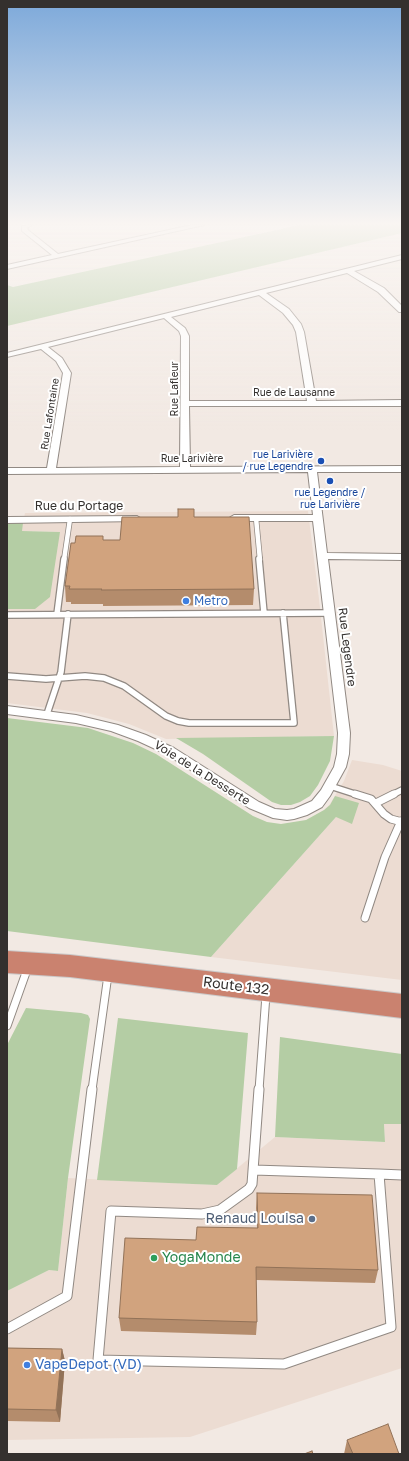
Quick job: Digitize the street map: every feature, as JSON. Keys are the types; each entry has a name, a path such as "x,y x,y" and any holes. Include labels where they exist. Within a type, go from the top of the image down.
{"highway":[{"name":"Route 132","path":"18,960 402,1006"}],"street":[{"path":"7,355 255,293"},
{"path":"262,293 286,311 294,319 298,328 312,404"},
{"path":"384,293 402,310"},
{"name":"Rue Lafleur","path":"166,316 182,330 185,336 185,470"},
{"name":"Rue Lafontaine","path":"42,346 63,365 67,373 51,471"},
{"name":"Rue de Lausanne","path":"186,404 402,403"},
{"name":"Rue Larivière","path":"7,471 402,469"},
{"name":"Rue Legendre","path":"302,812 317,804 330,786 342,761 344,733 312,470"},
{"path":"225,518 318,518"},
{"name":"Rue du Portage","path":"7,520 146,519"},
{"path":"323,556 402,557"},
{"name":"Voie de la Desserte","path":"7,710 47,714 114,728 156,744 263,810 287,815 302,812"}],"lane":[{"path":"256,518 264,613"},
{"path":"57,614 70,519"},
{"path":"7,676 46,679 85,676 104,678 124,686 166,716 183,722 195,724 294,723 283,613"},
{"path":"7,614 330,613"},
{"path":"47,714 59,678 68,614"},
{"path":"330,786 363,795 376,803 384,814 391,819 401,821 385,857 365,918"},
{"path":"376,803 402,790"},
{"path":"7,1026 18,960"},
{"path":"7,1329 67,1296 102,1010 109,971"},
{"path":"266,989 252,1184 249,1189 220,1210 213,1212 202,1214 111,1211 98,1360 284,1364 391,1327 379,1174"},
{"path":"254,1170 402,1175"}],"shaded area":[{"path":"308,511 334,736 166,739 129,724 87,713 7,703 7,609 35,609 60,532 21,531 25,513"},
{"path":"352,760 383,765 402,771 402,980 211,957 336,817 324,810 330,804 344,781"},
{"path":"384,1124 402,1124 402,1368 190,1437 7,1440 7,1291 49,1270 58,1271 68,1178 217,1185 275,1137 385,1142"}],"green space":[{"path":"7,293 146,293 7,326"},
{"path":"7,523 23,523 22,531 60,532 50,597 35,609 7,609"},
{"path":"7,718 88,728 133,743 156,754 253,816 267,822 281,824 306,820 324,810 330,805 335,796 359,803 352,824 336,817 211,957 7,931"},
{"path":"334,736 330,761 318,785 310,796 291,805 281,805 272,802 203,754 176,738"},
{"path":"26,1008 81,1013 88,1015 90,1019 68,1178 58,1271 49,1270 7,1291 7,1045"},
{"path":"118,1018 248,1033 237,1169 217,1185 97,1180"},
{"path":"280,1037 402,1054 402,1124 384,1124 385,1142 275,1137"}],"building":[{"path":"178,509 194,509 194,517 249,517 254,589 101,590 102,589 69,589 70,586 65,586 71,543 75,543 76,536 103,536 103,540 120,540 122,517 178,517"},
{"path":"257,1193 372,1195 378,1270 256,1267 257,1322 119,1318 125,1238 196,1240 197,1227 258,1228"},
{"path":"7,1348 62,1349 56,1410 7,1409"},
{"path":"388,1424 399,1454 353,1454 347,1440"},
{"path":"312,1451 313,1454 304,1454"}],"place":[{"name":"rue Larivière / rue Legendre","path":"321,461"},
{"name":"rue Legendre / rue Larivière","path":"330,481"},
{"name":"Metro","path":"186,601"},
{"name":"Renaud Louisa","path":"312,1219"},
{"name":"YogaMonde","path":"154,1258"},
{"name":"VapeDepot (VD)","path":"27,1365"}]}
